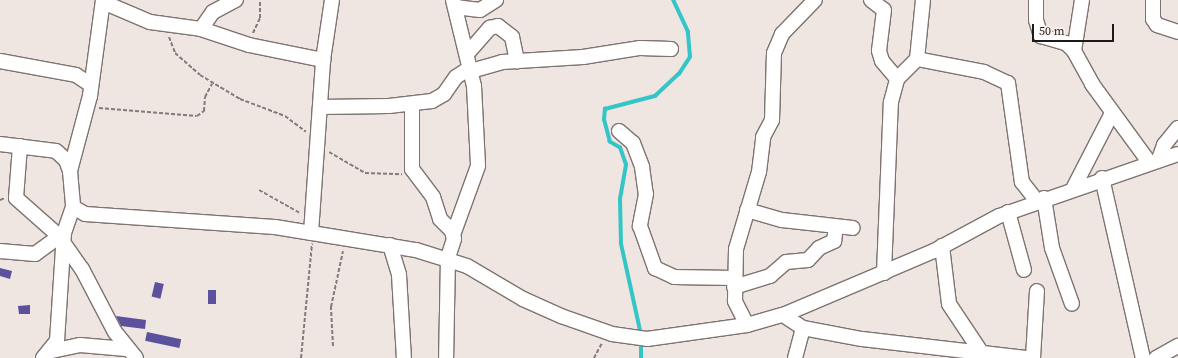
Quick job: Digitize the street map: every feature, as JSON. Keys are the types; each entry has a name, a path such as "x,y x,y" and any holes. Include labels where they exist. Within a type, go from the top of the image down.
{"street":[{"path":"200,29 213,12 236,0"},
{"path":"312,233 323,60 332,0"},
{"path":"446,358 448,258 453,235 478,166 471,70 454,4 480,10 496,0"},
{"path":"747,325 735,301 734,282 736,249 760,172 763,137 772,120 777,43 800,13 815,0"},
{"path":"872,0 884,10 880,51 882,61 897,79"},
{"path":"884,273 891,102 897,79 917,59 923,0"},
{"path":"1036,0 1036,20 1041,36 1066,43 1074,51 1112,113 1154,161"},
{"path":"1074,51 1082,0"},
{"path":"1153,0 1153,19 1157,25 1178,32"},
{"path":"70,172 92,85 103,1 150,22 200,29 249,45 323,60"},
{"path":"467,54 490,28 498,26 512,38 517,61"},
{"path":"320,107 412,104 439,98 456,77 471,70 517,61 582,57 640,48 671,49"},
{"path":"917,59 1004,79 1008,83 1022,182 1040,199 1052,248 1072,304"},
{"path":"0,61 76,75 92,85"},
{"path":"412,104 412,162 416,175 433,197 440,219 453,235"},
{"path":"1074,187 1112,113"},
{"path":"1154,161 1164,145 1178,128"},
{"path":"619,131 633,143 642,167 646,194 640,226 655,268 674,277 734,282 770,276 786,262 808,260 819,248 834,241 836,227"},
{"path":"0,144 56,151 66,160 70,172 73,207 63,238 57,341 47,354"},
{"path":"20,146 16,198 63,238 133,355"},
{"path":"73,207 85,214 100,216 312,233 390,245 448,258 542,309 606,332 640,338 747,325 783,315 884,273 942,246 1008,212 1074,187 1178,154"},
{"path":"1102,178 1143,358"},
{"path":"747,210 782,220 853,228"},
{"path":"1008,212 1024,270"},
{"path":"0,251 34,254 63,238"},
{"path":"390,245 400,275 404,358"},
{"path":"942,246 949,304 983,355"},
{"path":"1034,358 1037,291"},
{"path":"783,315 803,328 908,347 1026,358"},
{"path":"795,358 803,328"},
{"path":"47,354 80,345 133,355"},
{"path":"1156,358 1178,346"}],"path":[{"path":"249,45 260,18 260,0"},
{"path":"168,35 181,60 212,84 240,99 285,116 353,169 416,175"},
{"path":"87,107 197,116 204,111 205,97 212,84"},
{"path":"301,358 313,255 312,233"},
{"path":"333,346 331,307 345,238"},
{"path":"594,358 606,332"}],"building":[{"path":"0,268 12,271 10,279 0,276"},
{"path":"155,282 164,284 160,299 152,297"},
{"path":"208,290 216,290 216,304 208,304"},
{"path":"30,305 30,314 19,314 18,306"},
{"path":"116,316 146,320 145,329 121,326"},
{"path":"147,332 181,339 179,348 145,341"}],"waterway":[{"path":"641,335 621,244 620,199 626,165 620,148 610,142 604,120 605,109 655,96 679,74 690,57 688,32 673,0"},
{"path":"641,341 641,358"}]}
